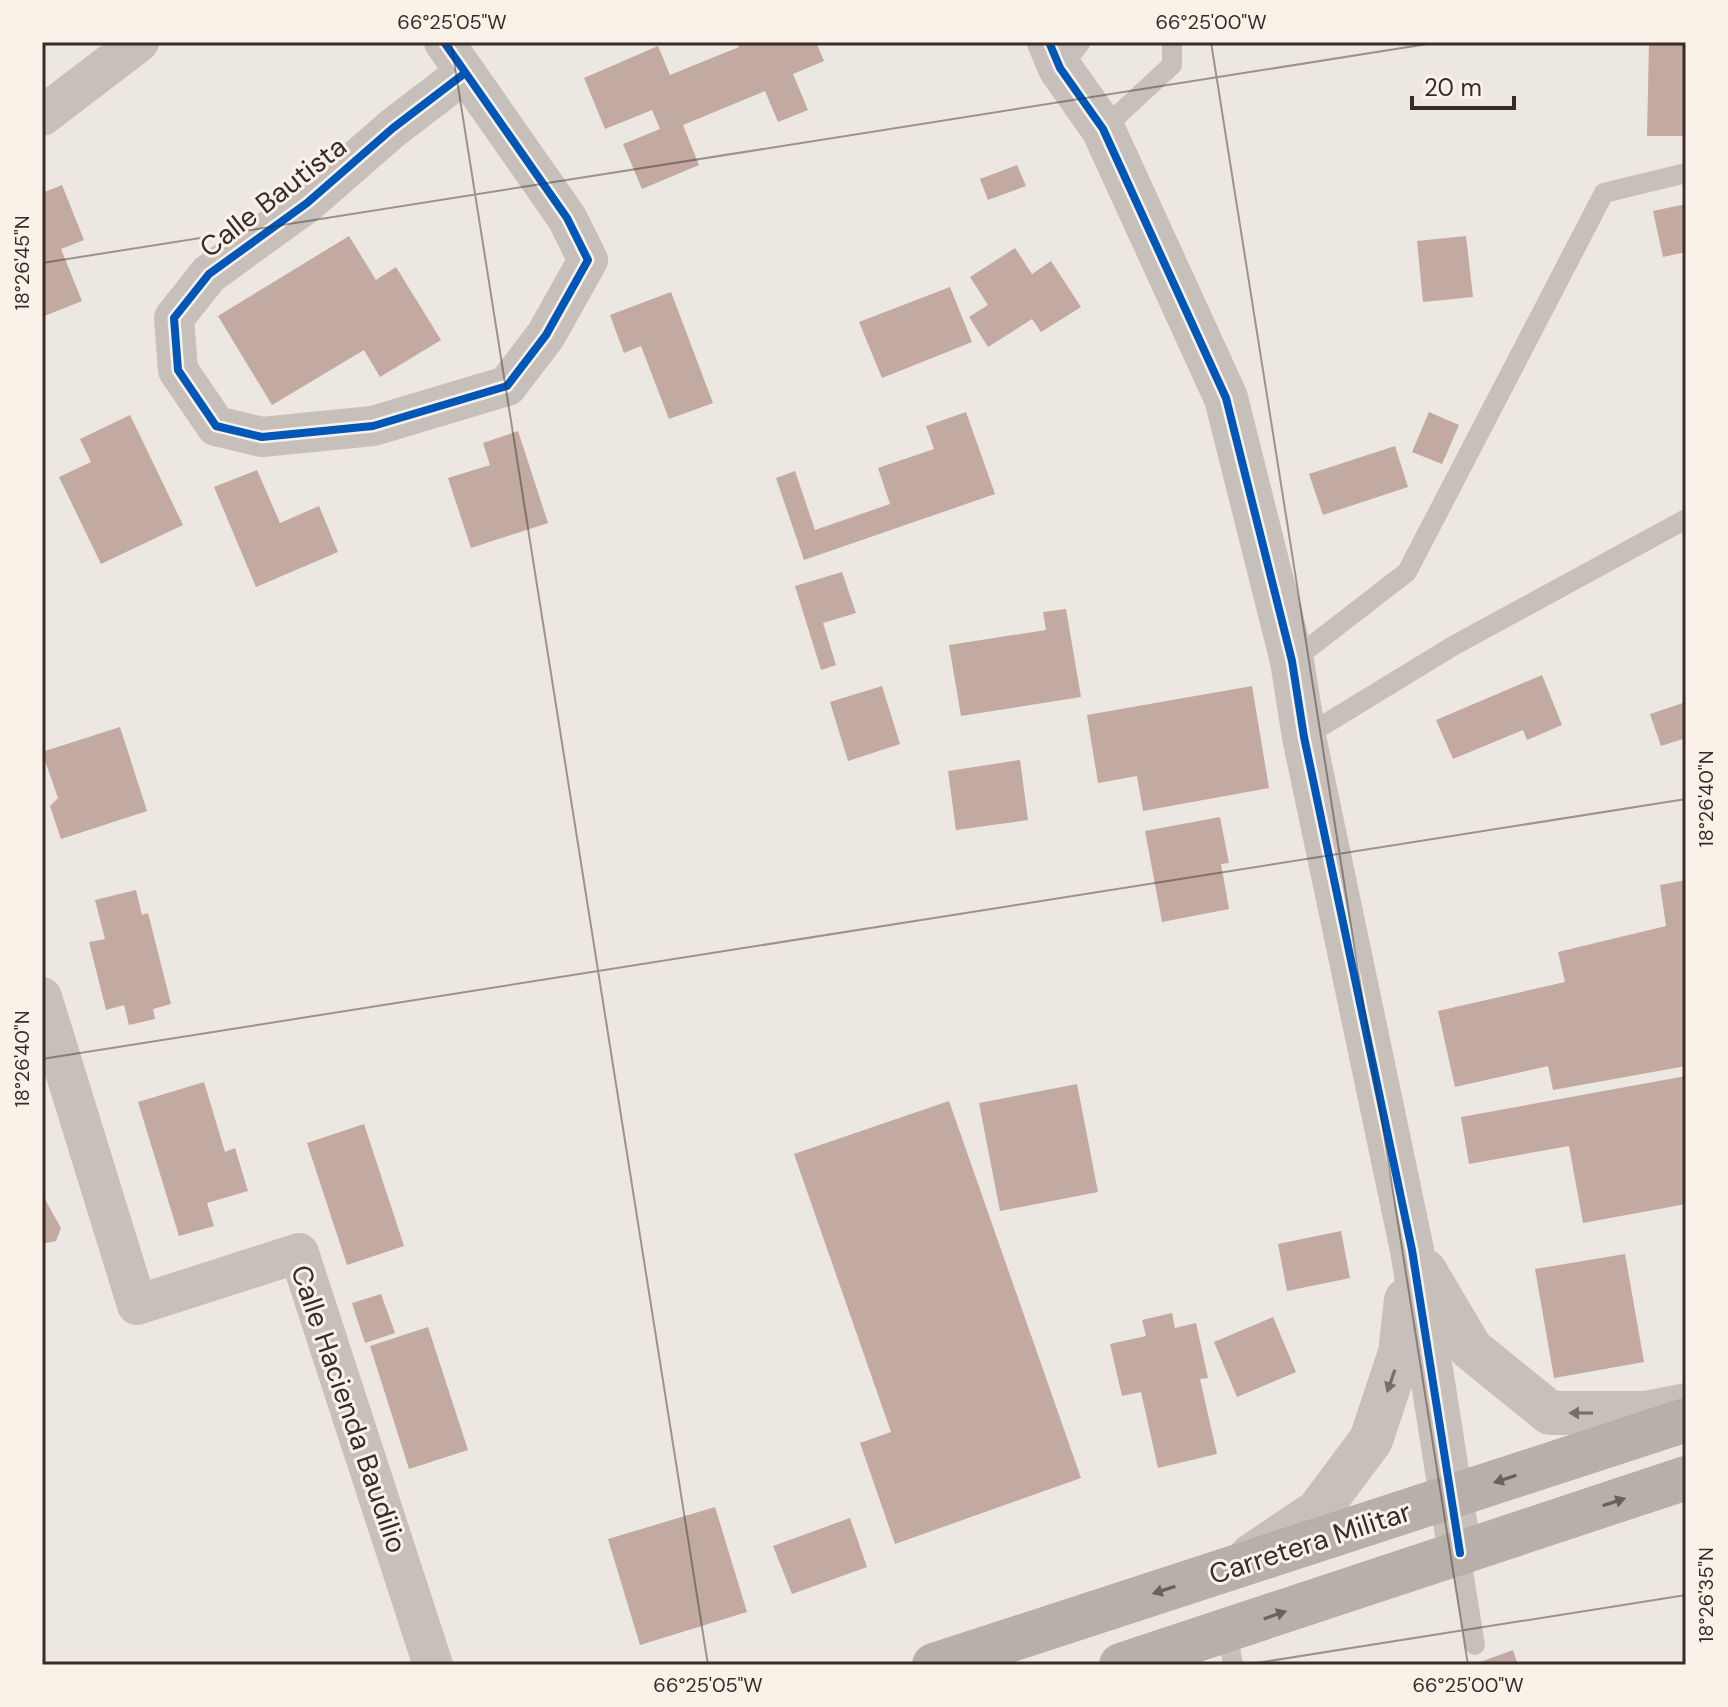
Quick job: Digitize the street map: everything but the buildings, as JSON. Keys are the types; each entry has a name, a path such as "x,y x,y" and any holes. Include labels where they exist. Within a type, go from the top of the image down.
{"main road":[{"name":"Carretera Militar","path":"934,1665 1686,1420"},
{"name":"Carretera Militar","path":"1121,1665 1230,1648 1460,1553 1686,1478"}],"street":[{"path":"42,116 139,42"},
{"path":"1064,51 1226,398 1292,661 1304,737 1412,1250 1460,1553"},
{"name":"Calle Bautista","path":"454,58 567,218 588,260 546,335 507,386 373,426 262,437 216,426 178,370 174,318 209,274 307,203 393,128 454,58"},
{"name":"Calle Hacienda Baudilio","path":"42,997 137,1305 299,1253 433,1665"},
{"path":"1412,1250 1471,1349 1550,1413 1645,1413 1686,1405"},
{"path":"1234,1568 1318,1511 1371,1440 1400,1353 1412,1250"}],"lane":[{"path":"1103,129 1172,65 1172,42"},
{"path":"1292,661 1407,572 1604,193 1686,173"},
{"path":"1304,737 1453,646 1686,519"},
{"path":"1460,1553 1475,1645"}],"cycle path":[{"path":"444,42 567,218 588,260 546,335 507,386 373,426 262,437 216,426 178,370 174,318 209,274 307,203 393,128 465,73"},
{"path":"1049,42 1060,68 1103,129 1226,398 1292,661 1304,737 1412,1250 1460,1553"}]}
